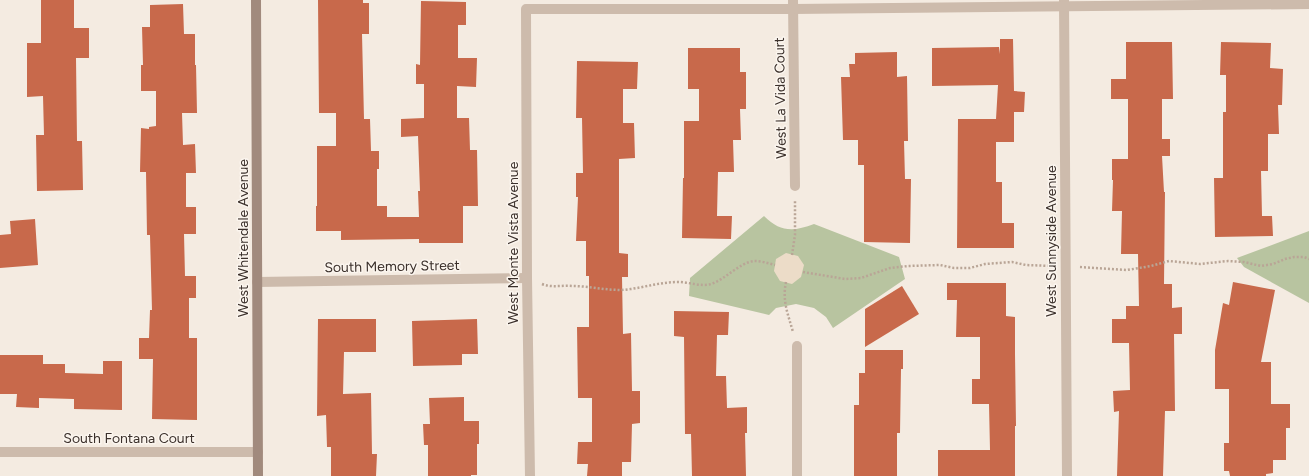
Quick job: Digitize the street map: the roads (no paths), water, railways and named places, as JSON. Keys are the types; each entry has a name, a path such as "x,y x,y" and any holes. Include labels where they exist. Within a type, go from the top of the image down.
{"street":[{"name":"West Whitendale Avenue","path":"256,0 258,476"},
{"name":"West Sunnyside Avenue","path":"1064,3 1067,476"},
{"path":"793,4 1309,4"},
{"name":"West Monte Vista Avenue","path":"530,476 527,278 526,9 793,4"},
{"name":"West La Vida Court","path":"793,4 795,186"},
{"name":"South Memory Street","path":"257,282 527,278"},
{"path":"797,346 797,476"},
{"name":"South Fontana Court","path":"0,452 258,452"}]}
